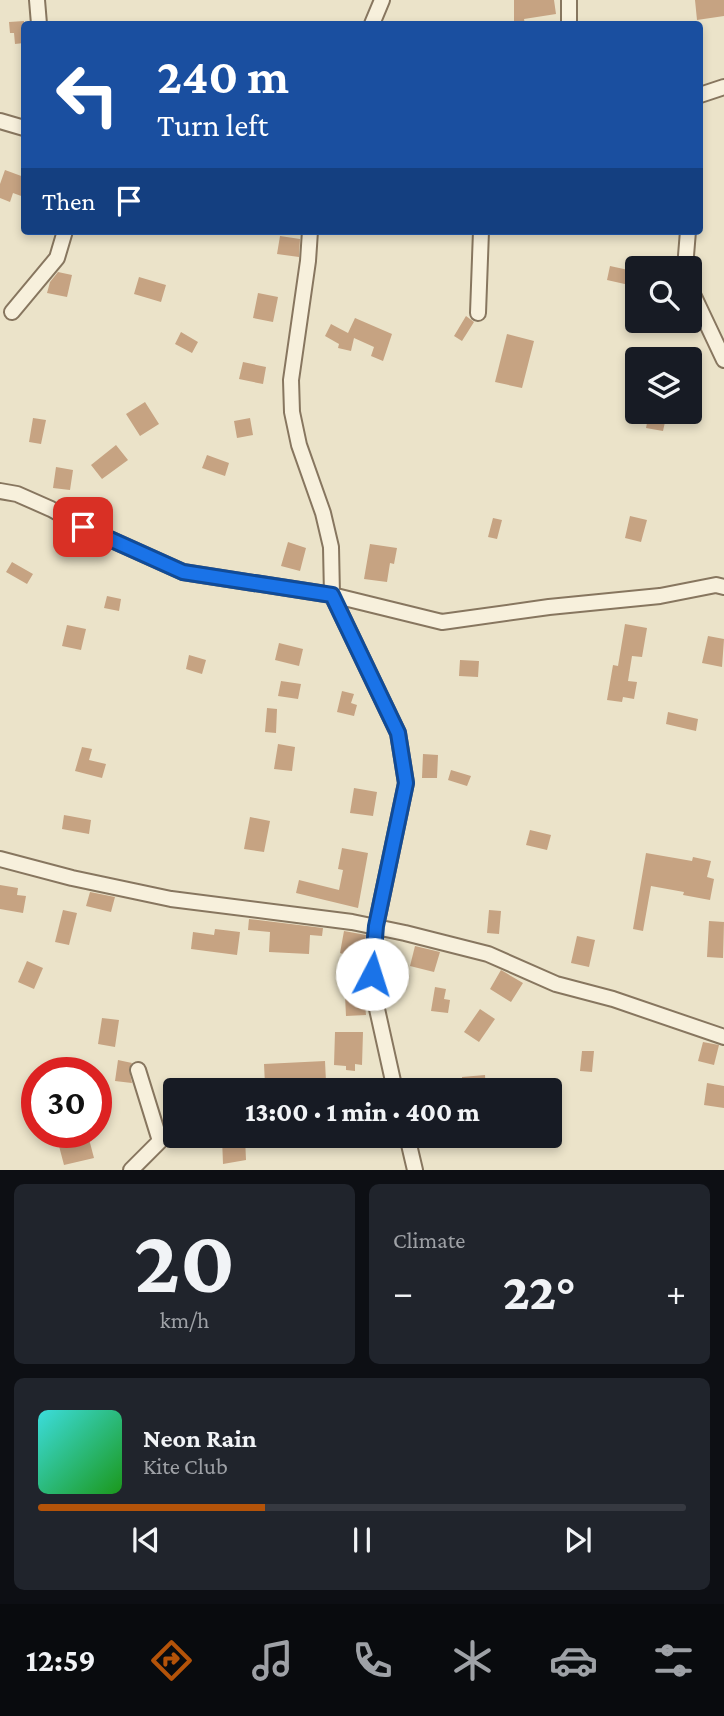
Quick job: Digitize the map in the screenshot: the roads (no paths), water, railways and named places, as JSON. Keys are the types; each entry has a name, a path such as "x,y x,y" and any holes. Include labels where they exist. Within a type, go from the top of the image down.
{"street":[{"path":"37,0 39,21"},
{"path":"373,21 382,0"},
{"path":"569,0 569,21"},
{"path":"703,94 724,87"},
{"path":"0,121 21,127"},
{"path":"12,312 57,258 64,235"},
{"path":"310,235 291,380 292,412 299,445 323,513 331,547 332,595 398,733 406,783 376,926 372,974 392,1078"},
{"path":"478,313 481,235"},
{"path":"686,256 688,235"},
{"path":"702,313 724,360"},
{"path":"0,491 17,494 51,509 83,527 183,572 332,595 442,622 549,607 648,598 716,585 724,587"},
{"path":"0,859 72,878 171,899 376,926 488,954 556,984 613,999 724,1037"},
{"path":"131,1170 160,1141 138,1070"},
{"path":"410,1148 415,1170"}]}
